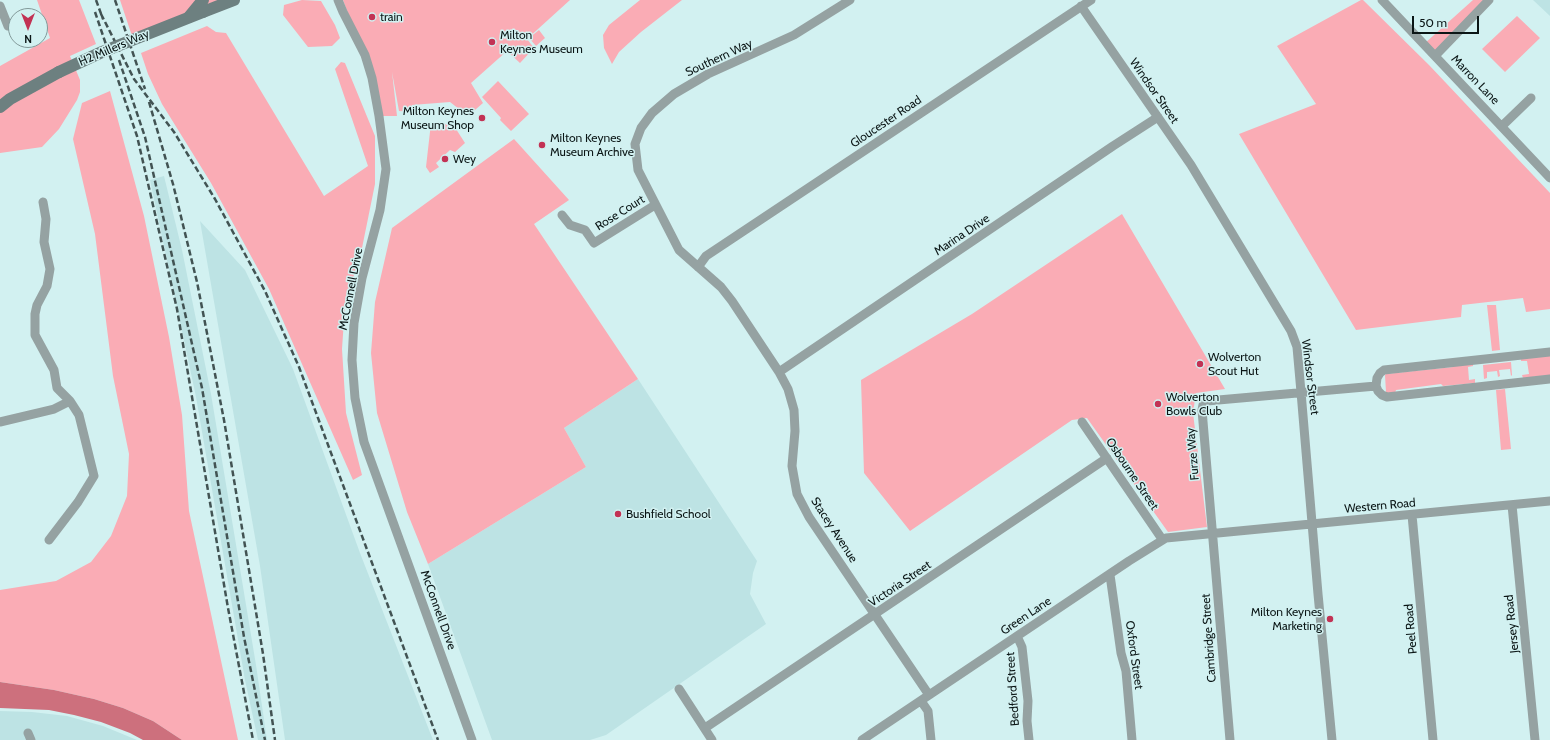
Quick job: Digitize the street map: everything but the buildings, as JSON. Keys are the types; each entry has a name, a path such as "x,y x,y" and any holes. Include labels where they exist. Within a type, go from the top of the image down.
{"street":[{"name":"H2 Millers Way","path":"0,107 10,99 58,72 102,52 188,18 203,6 234,0"},
{"name":"McConnell Drive","path":"338,0 344,15 365,55 372,78 386,169 380,210 362,278 354,323 352,360 355,398 364,442 472,740"},
{"path":"343,0 344,15"},
{"name":"Southern Way","path":"698,267 679,250 638,170 635,144 641,128 652,112 674,94 708,74 794,35 850,0"},
{"name":"Gloucester Road","path":"698,267 706,256 1091,0"},
{"name":"Marron Lane","path":"1382,0 1550,178"},
{"path":"1435,56 1489,0"},
{"path":"0,6 8,26"},
{"name":"Windsor Street","path":"1081,6 1191,165 1292,330 1296,347 1301,392 1332,740"},
{"path":"1502,126 1532,98"},
{"name":"Marina Drive","path":"779,372 1158,117"},
{"path":"43,202 46,219 44,242 50,270 47,286 36,305 35,335 54,370 57,388 70,401 80,415 94,476 78,502 49,540"},
{"name":"Rose Court","path":"562,215 570,225 585,230 594,243 655,205"},
{"name":"Stacey Avenue","path":"698,267 721,287 732,301 779,372 788,389 794,410 795,431 792,466 797,494 809,517 929,695"},
{"path":"1550,352 1384,370 1377,378 1376,386 1382,396 1387,397 1550,379"},
{"name":"Furze Way","path":"1212,533 1202,410 1203,405 1207,401 1376,386"},
{"path":"0,422 54,409 70,401"},
{"name":"Osbourne Street","path":"1082,422 1162,539"},
{"name":"Victoria Street","path":"704,728 875,615 1107,458"},
{"name":"Western Road","path":"1212,533 1550,501"},
{"name":"Jersey Road","path":"1512,505 1536,740"},
{"name":"Peel Road","path":"1412,515 1433,740"},
{"name":"Green Lane","path":"862,740 1162,539 1212,533"},
{"name":"Cambridge Street","path":"1212,533 1230,740"},
{"name":"Oxford Street","path":"1110,574 1126,671 1132,740"},
{"name":"Bedford Street","path":"1017,636 1022,647 1028,701 1027,721 1029,740"},
{"path":"679,689 712,740"},
{"path":"920,701 928,711 931,740"}],"shaded area":[{"path":"37,0 79,0 96,44 70,56 80,80 80,92 77,100 59,129 42,147 0,153 0,66 32,48 48,48 48,39 50,38 48,32 48,8 40,8"},
{"path":"120,0 234,0 133,39"},
{"path":"302,0 321,1 335,25 340,38 332,46 308,47 283,15 284,5"},
{"path":"343,0 570,0 527,39 534,48 520,63 507,51 471,83 483,103 468,116 450,102 412,105 412,112 399,111 392,72 397,116 379,116 372,78"},
{"path":"640,0 682,0 641,32 619,52 612,64 604,48 603,35 609,25"},
{"path":"1363,0 1429,65 1550,193 1550,309 1526,312 1523,298 1462,305 1461,317 1356,330 1239,134 1316,104 1277,46"},
{"path":"1473,0 1490,0 1435,56 1424,44"},
{"path":"1533,0 1550,0 1550,16"},
{"path":"1517,16 1540,38 1505,72 1482,49"},
{"path":"207,26 216,32 226,33 324,196 368,166 335,69 341,62 345,63 375,136 375,184 362,248 345,305 342,349 346,413 362,475 353,480 269,289 211,183 162,104 148,74 141,53"},
{"path":"539,30 545,38 536,46 529,38"},
{"path":"498,81 529,114 511,131 500,120 501,118 482,97"},
{"path":"110,91 144,216 169,337 182,415 189,511 238,740 182,740 153,721 123,708 94,699 54,690 0,682 0,590 56,581 91,562 111,536 127,496 129,454 113,376 95,234 73,139 82,103"},
{"path":"431,123 443,123 456,129 465,143 455,152 450,150 436,163 439,167 430,173 426,167"},
{"path":"514,139 569,200 534,224 638,379 564,428 586,467 428,564 407,512 377,413 371,353 375,302 392,228"},
{"path":"164,176 182,250 211,394 267,740 258,740 245,680 196,397 150,180"},
{"path":"1122,214 1225,389 1196,393 1193,413 1207,527 1168,532 1087,418 1072,420 910,531 864,473 861,380 972,314"},
{"path":"200,221 245,270 293,369 360,553 433,740 285,740 260,566"},
{"path":"1487,305 1496,305 1500,350 1492,351"},
{"path":"1550,354 1550,375 1523,378 1522,375 1529,374 1527,361 1521,361 1521,357"},
{"path":"1473,362 1473,366 1468,367 1469,380 1475,379 1475,383 1443,386 1441,384 1396,390 1395,393 1386,392 1386,374 1453,367 1456,364"},
{"path":"1511,362 1511,376 1510,369 1499,370 1500,376 1498,377 1497,371 1487,372 1487,378 1484,379 1483,365"},
{"name":"Bushfield School","path":"638,379 757,561 753,573 750,594 766,624 606,735 590,740 492,740 428,564 586,467 564,428"},
{"path":"1505,389 1511,449 1501,450 1496,390"},
{"path":"0,682 54,690 94,699 123,708 153,721 182,740 143,740 130,733 101,722 74,715 49,710 0,708"},
{"path":"0,711 32,712 67,716 103,726 137,740 0,740"}],"railway":[{"path":"96,0 103,19"},
{"path":"115,0 145,89"},
{"path":"95,12 137,136 177,309 228,608 253,740"},
{"path":"101,14 134,79 174,132 215,199 265,291 299,367 438,740"},
{"path":"119,60 145,137 202,388 244,637 265,740"},
{"path":"149,102 173,184 197,282 224,420 263,654 275,740"}],"place":[{"name":"train","path":"372,17"},
{"name":"Milton Keynes Museum","path":"492,42"},
{"name":"Milton Keynes Museum Shop","path":"482,118"},
{"name":"Milton Keynes Museum Archive","path":"542,145"},
{"name":"Wey","path":"445,159"},
{"name":"Wolverton Scout Hut","path":"1200,364"},
{"name":"Wolverton Bowls Club","path":"1158,404"},
{"name":"Bushfield School","path":"618,514"},
{"name":"Milton Keynes Marketing","path":"1330,619"}]}
